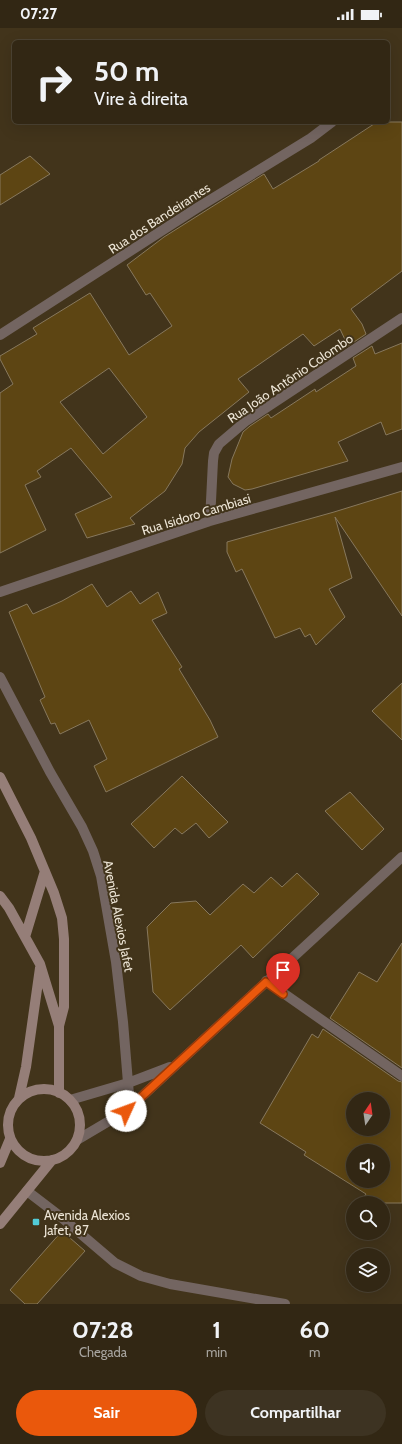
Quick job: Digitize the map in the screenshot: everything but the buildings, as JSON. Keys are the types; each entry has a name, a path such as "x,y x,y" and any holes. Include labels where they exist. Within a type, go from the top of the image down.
{"main road":[{"path":"0,777 31,838 54,893 62,918 64,939 64,1007 59,1026 59,1093"},
{"path":"26,937 45,871"},
{"path":"0,896 10,908 40,964 59,1026"},
{"path":"20,1098 26,1068 40,964"},
{"path":"37,1090 50,1090 59,1093 70,1100 75,1106 79,1117 80,1129 77,1140 68,1152 52,1160 41,1161 29,1158 19,1151 10,1139 8,1117 13,1106 20,1098 29,1092 37,1090"},
{"path":"0,1163 10,1139"},
{"path":"0,1224 52,1160"}],"street":[{"name":"Rua dos Bandeirantes","path":"0,335 197,208 311,138 329,124"},
{"name":"Rua João Antônio Colombo","path":"210,521 212,461 219,444 246,421 402,318"},
{"name":"Rua Isidoro Cambiasi","path":"0,592 210,521 402,467"},
{"name":"Avenida Alexios Jafet","path":"0,678 50,772 82,827 93,851 101,876 116,962 123,1022 130,1094 126,1111"},
{"path":"77,1140 126,1111 402,857"},
{"path":"266,982 402,1076"},
{"path":"70,1100 128,1083 175,1065"},
{"path":"27,1191 61,1217 115,1263 141,1276 170,1284 285,1304"}],"place":[{"name":"Avenida Alexios Jafet, 87","path":"36,1222"}],"route":[{"path":"126,1111 266,982 283,994"}]}
